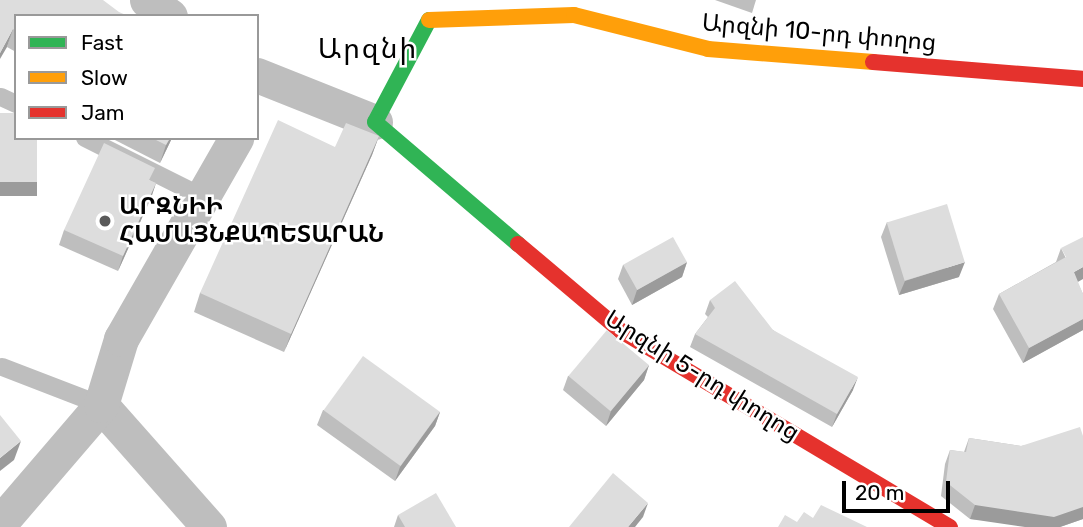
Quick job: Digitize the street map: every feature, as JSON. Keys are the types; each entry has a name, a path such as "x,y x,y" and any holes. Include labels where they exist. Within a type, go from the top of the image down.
{"street":[{"path":"147,0 167,14"},
{"path":"375,121 429,20 425,0"},
{"name":"Արզնի 10-րդ փողոց","path":"429,20 583,7 708,49 1083,79"},
{"name":"Արզնի 5-րդ փողոց","path":"261,86 375,121 621,331 950,527"},
{"path":"0,523 101,405 121,339 235,140"},
{"path":"101,405 209,527"}],"lane":[{"path":"89,140 203,197"},
{"path":"2,367 101,405"}],"building":[{"path":"0,0 103,0 124,14 14,14 14,30 0,53"},
{"path":"0,113 14,113 14,140 37,140 37,182 0,182"},
{"path":"278,120 335,147 346,123 379,136 291,334 200,293"},
{"path":"156,140 169,140 166,145"},
{"name":"ԱՐԶՆԻԻ ՀԱՄԱՅՆՔԱՊԵՏԱՐԱՆ","path":"104,143 155,168 149,180 156,183 123,256 64,230"},
{"path":"947,204 965,262 905,281 887,222"},
{"path":"673,237 687,262 637,290 623,265"},
{"path":"1083,237 1083,267 1074,272 1083,294 1083,319 1029,348 999,294 1066,257 1061,248"},
{"path":"735,281 773,330 858,377 837,414 695,334 715,308 710,300"},
{"path":"607,330 649,365 611,411 568,376"},
{"path":"363,356 440,412 400,466 324,410"},
{"path":"0,415 21,441 0,458"},
{"path":"1080,427 1083,436 1083,507 1054,517 975,505 946,482 950,450 966,452 969,438 1021,446"},
{"path":"613,473 648,503 628,527 569,527"},
{"path":"436,493 456,527 405,527 398,515"},
{"path":"821,505 867,527 778,527 785,515 797,522 804,512 813,518"}],"traffic: fast":[{"path":"429,20 375,122 518,244"}],"traffic: slow":[{"path":"429,20 574,15 708,49 873,62"}],"traffic: jam":[{"path":"873,62 1083,79"},
{"path":"518,244 621,331 950,527"}],"place":[{"name":"ԱՐԶՆԻԻ ՀԱՄԱՅՆՔԱՊԵՏԱՐԱՆ","path":"105,221"}],"district":[{"name":"Արզնի","path":"368,49"}]}
